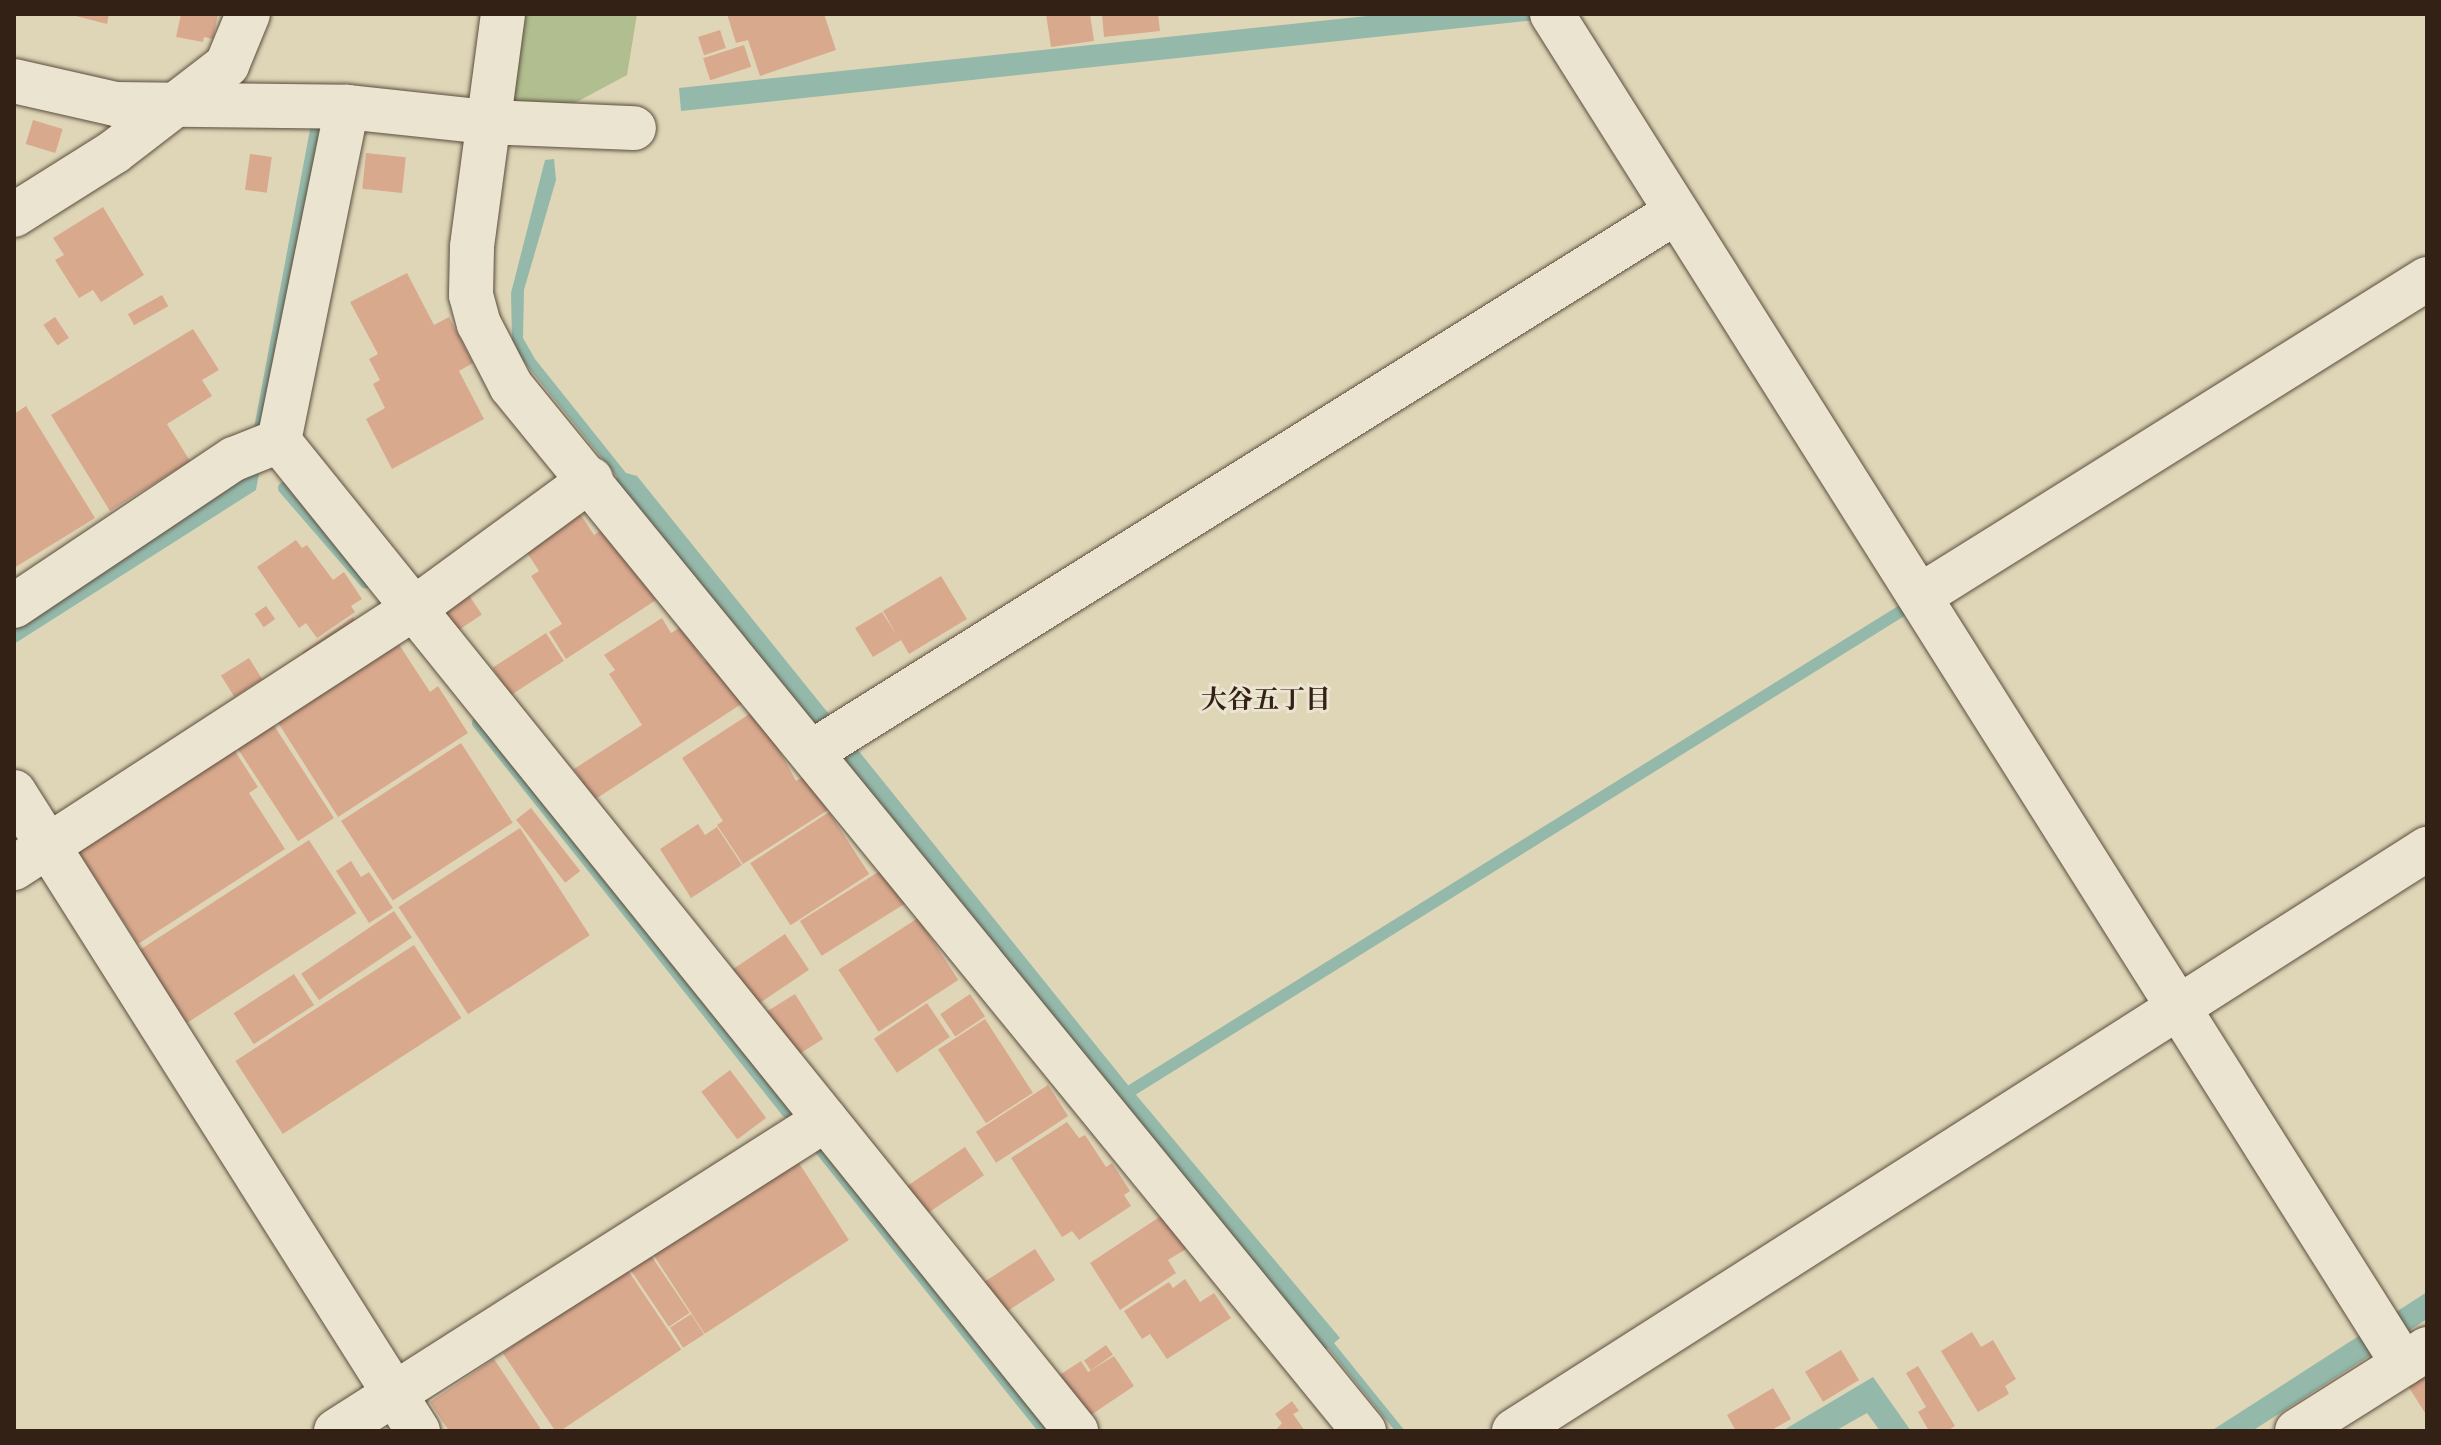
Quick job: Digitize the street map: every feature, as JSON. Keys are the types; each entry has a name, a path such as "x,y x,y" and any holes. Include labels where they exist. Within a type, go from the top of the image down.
{"street":[{"path":"14,215 158,118 227,65 248,14"},
{"path":"503,14 472,247 471,295 479,324 511,386 591,479 1364,1431"},
{"path":"1556,21 2177,1008 2399,1345 2297,1431"},
{"path":"14,81 115,104 158,118 347,107 488,122 634,128"},
{"path":"279,441 347,107"},
{"path":"812,752 1676,212"},
{"path":"1920,596 2427,279"},
{"path":"14,606 234,459 279,441"},
{"path":"279,441 1076,1431"},
{"path":"31,857 415,608 591,479"},
{"path":"14,792 31,857 418,1431"},
{"path":"1514,1431 2427,849"},
{"path":"336,1431 825,1120"}],"shaded area":[{"path":"526,14 637,14 627,75 545,119 512,101"},
{"path":"1386,14 1592,14 681,111 679,88"},
{"path":"312,119 324,121 256,490 14,644 14,623 245,476"},
{"path":"554,159 556,180 524,290 523,338 535,359 626,473 637,476 1132,1090 1340,1338 1334,1343 1405,1431 1395,1431 1328,1348 1322,1352 614,481 617,477 520,357 512,341 511,293 545,160"},
{"path":"2427,1292 2427,1319 2252,1431 2211,1431"},
{"path":"1873,1377 1911,1431 1880,1431 1867,1413 1835,1431 1782,1431"}],"building":[{"path":"68,14 109,14 107,24"},
{"path":"181,14 218,14 213,39 204,37 203,42 176,37"},
{"path":"727,14 824,14 836,50 760,76 748,40 736,43"},
{"path":"1046,14 1090,14 1094,41 1051,47"},
{"path":"1102,14 1158,14 1160,31 1104,37"},
{"path":"720,30 726,48 704,55 698,37"},
{"path":"744,45 751,67 710,80 703,58"},
{"path":"33,120 63,129 55,153 26,144"},
{"path":"366,153 406,157 402,193 362,189"},
{"path":"250,154 272,157 267,193 245,190"},
{"path":"103,207 144,275 101,302 93,290 79,298 55,260 64,255 53,238"},
{"path":"407,273 434,325 449,317 473,363 459,371 484,419 392,469 366,419 385,408 373,384 380,380 369,359 378,354 350,302"},
{"path":"162,295 168,306 134,325 128,314"},
{"path":"55,317 69,338 57,346 43,325"},
{"path":"193,329 219,370 202,380 212,396 167,424 190,461 110,511 51,415"},
{"path":"26,406 95,518 14,568 14,414"},
{"path":"579,512 594,535 603,529 620,556 625,552 656,600 566,659 549,632 562,624 531,576 539,571 524,548"},
{"path":"296,540 302,548 307,545 333,580 344,572 362,599 351,606 355,612 317,638 306,623 299,628 257,567"},
{"path":"941,576 967,619 909,654 901,640 873,657 855,628 882,612 897,636 883,611"},
{"path":"464,588 482,615 457,631 439,605"},
{"path":"266,606 275,619 264,627 255,614"},
{"path":"353,617 360,627 309,662 302,653"},
{"path":"662,618 671,633 681,627 705,662 713,657 743,703 594,800 574,769 642,725 609,674 615,670 604,655"},
{"path":"546,633 564,661 510,696 492,668"},
{"path":"398,643 430,692 438,686 468,733 338,817 277,721"},
{"path":"249,658 262,679 234,697 221,675"},
{"path":"757,709 796,781 805,776 828,810 743,864 717,825 723,821 682,758"},
{"path":"273,724 334,818 298,841 237,747"},
{"path":"461,743 513,823 393,901 341,821"},
{"path":"233,748 258,787 249,793 285,849 138,944 76,848"},
{"path":"531,808 580,871 565,883 516,820"},
{"path":"829,812 869,874 790,925 750,863"},
{"path":"698,824 705,835 717,827 742,865 691,898 660,849"},
{"path":"520,828 590,935 468,1014 398,907"},
{"path":"309,840 356,913 187,1023 140,950"},
{"path":"351,861 361,877 369,872 393,908 369,923 336,871"},
{"path":"883,869 905,904 822,956 800,921"},
{"path":"394,911 412,938 319,1000 301,974"},
{"path":"918,918 958,980 879,1032 838,970"},
{"path":"785,934 809,970 753,1007 729,971"},
{"path":"414,945 461,1018 283,1134 235,1061"},
{"path":"294,974 314,1005 254,1044 234,1013"},
{"path":"795,994 823,1039 787,1061 759,1016"},
{"path":"970,994 985,1016 955,1037 940,1014"},
{"path":"927,1003 950,1037 897,1073 874,1039"},
{"path":"985,1019 1033,1093 986,1123 938,1049"},
{"path":"730,1070 766,1118 737,1140 701,1092"},
{"path":"1048,1085 1068,1116 996,1163 976,1132"},
{"path":"1067,1122 1079,1138 1085,1135 1106,1167 1112,1163 1130,1191 1124,1195 1131,1206 1079,1240 1072,1231 1062,1237 1011,1158"},
{"path":"965,1147 984,1175 920,1218 901,1190"},
{"path":"795,1157 849,1240 705,1334 651,1251"},
{"path":"1164,1214 1186,1249 1168,1260 1176,1273 1120,1310 1090,1263"},
{"path":"1035,1249 1055,1280 997,1318 977,1287"},
{"path":"650,1254 690,1313 669,1327 629,1268"},
{"path":"627,1269 681,1349 560,1431 555,1431 503,1353"},
{"path":"1185,1279 1200,1302 1214,1293 1231,1318 1167,1359 1150,1334 1142,1339 1124,1311 1169,1282 1173,1288"},
{"path":"691,1314 704,1334 683,1348 670,1328"},
{"path":"1972,1332 1981,1347 1993,1340 2016,1379 2005,1386 2009,1394 1978,1412 1941,1351"},
{"path":"1106,1345 1113,1355 1091,1370 1084,1360"},
{"path":"1841,1350 1859,1380 1823,1402 1805,1372"},
{"path":"1114,1356 1134,1386 1082,1421 1058,1376 1081,1361 1088,1372"},
{"path":"494,1359 542,1431 449,1431 430,1402"},
{"path":"1918,1366 1955,1426 1947,1431 1929,1431 1918,1412 1926,1407 1906,1373"},
{"path":"2427,1375 2427,1416 2408,1386"},
{"path":"1773,1388 1791,1419 1770,1431 1736,1431 1727,1415"},
{"path":"1292,1401 1299,1411 1293,1414 1305,1431 1275,1431 1282,1423 1275,1414"}],"waterway":[{"path":"284,488 366,583"},
{"path":"1132,1090 1911,605"},
{"path":"478,723 787,1112"},
{"path":"821,1150 1045,1431"}],"district":[{"name":"大谷五丁目","path":"1266,699"}]}
